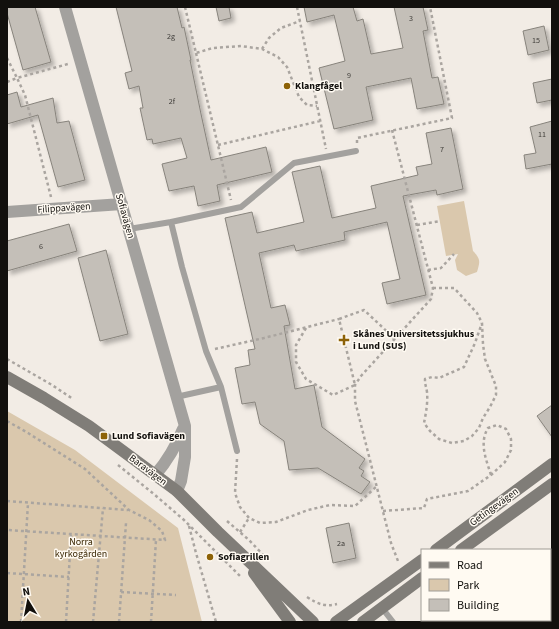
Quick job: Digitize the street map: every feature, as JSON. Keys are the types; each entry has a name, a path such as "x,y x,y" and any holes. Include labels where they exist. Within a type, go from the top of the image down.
{"street":[{"name":"Sofiavägen","path":"66,7 184,426 186,458 181,481 177,491"},
{"name":"Filippavägen","path":"7,212 122,204"},
{"name":"Baravägen","path":"7,377 89,426 156,474 177,491 313,622"},
{"path":"156,474 175,447 184,426"},
{"name":"Getingevägen","path":"437,549 552,464"},
{"name":"Getingevägen","path":"462,549 552,484"},
{"name":"Baravägen","path":"239,551 290,622"},
{"path":"336,622 421,561"},
{"path":"363,622 421,579"}],"lane":[{"path":"129,229 171,222 241,207 294,163 356,151"},
{"path":"171,222 206,351 221,387 237,451"},
{"path":"176,397 221,387"},
{"path":"382,608 393,622"}],"path":[{"path":"185,7 233,209"},
{"path":"297,7 328,157"},
{"path":"356,151 357,138 452,118 430,7"},
{"path":"262,49 269,38 281,28 300,21"},
{"path":"196,53 213,48 240,46 262,49 278,57 287,67 299,96 307,105 317,106"},
{"path":"7,58 25,95 54,209"},
{"path":"7,82 81,60"},
{"path":"218,145 320,121"},
{"path":"306,328 296,345 296,362 306,379 333,394 355,385 361,376 431,299 433,288 392,130"},
{"path":"417,226 440,222"},
{"path":"428,270 440,268 454,254"},
{"path":"433,288 454,288 477,313 482,323 485,359 496,386 496,395 483,418 480,428 472,436 464,441 452,443 439,439 424,423 427,392 425,378 439,378 464,367 482,323"},
{"path":"206,351 306,328 364,310 395,339"},
{"path":"339,319 355,385 355,401 390,543 398,562"},
{"path":"7,421 85,469 129,510 149,520 162,531 165,540 7,530"},
{"path":"383,511 424,508 427,499 468,491 491,475 505,462 511,450 511,439 506,429 497,425 488,428 484,435 484,451 491,475"},
{"path":"237,451 236,493 240,507 249,518 260,523 276,522 308,510 330,505 355,506 377,486"},
{"path":"113,462 155,495 189,525 243,579"},
{"path":"7,501 129,510"},
{"path":"21,622 28,502"},
{"path":"93,622 103,508"},
{"path":"240,532 249,518"},
{"path":"119,622 126,523"},
{"path":"189,525 216,622"},
{"path":"66,622 71,534"},
{"path":"151,622 156,540"},
{"path":"7,573 69,577"},
{"path":"121,592 176,595"}],"green space":[{"path":"464,201 473,251 479,261 477,272 466,276 457,270 455,260 458,254 446,256 437,206"},
{"name":"Norra kyrkogården","path":"7,411 75,450 178,528 202,622 7,622"}],"building":[{"path":"7,7 35,7 51,62 23,70 7,13"},
{"path":"116,7 177,7 182,28 184,27 211,160 266,147 272,172 217,185 220,201 198,206 194,186 169,191 162,164 187,158 181,138 153,144 152,139 147,140 140,108 143,108 139,86 129,89 125,73 132,71"},
{"path":"216,7 229,7 231,18 219,21"},
{"path":"304,7 353,7 357,21 363,19 371,54 403,48 394,7 423,7 428,30 423,31 432,78 438,77 444,104 417,109 411,78 366,87 373,120 334,129 319,68 345,61 334,15 307,22"},
{"path":"544,26 549,50 528,55 523,31"},
{"path":"552,79 552,100 537,103 533,83"},
{"path":"17,92 21,107 53,98 57,123 69,121 85,180 58,187 38,115 7,124 7,95"},
{"path":"552,121 552,164 526,169 524,155 536,153 530,127"},
{"path":"451,128 463,189 437,195 436,190 403,196 426,295 387,304 382,283 400,279 387,222 344,232 345,240 296,251 294,245 259,253 271,308 285,305 290,325 284,326 295,389 314,385 322,427 365,459 359,468 364,471 361,476 370,482 361,494 318,468 289,470 284,441 260,424 255,402 242,404 235,368 250,365 248,350 255,349 225,218 252,212 257,233 304,222 292,172 320,166 332,218 376,208 371,186 418,175 416,167 432,164 426,133"},
{"path":"69,224 77,251 7,271 7,241"},
{"path":"106,250 128,334 100,341 78,258"},
{"path":"552,405 552,437 537,416"},
{"path":"349,523 356,558 333,563 326,528"}],"place":[{"name":"Klangfågel","path":"287,86"},
{"name":"Skånes Universitetssjukhus i Lund (SUS)","path":"344,340"},
{"name":"Lund Sofiavägen","path":"104,436"},
{"name":"Sofiagrillen","path":"210,557"}]}
